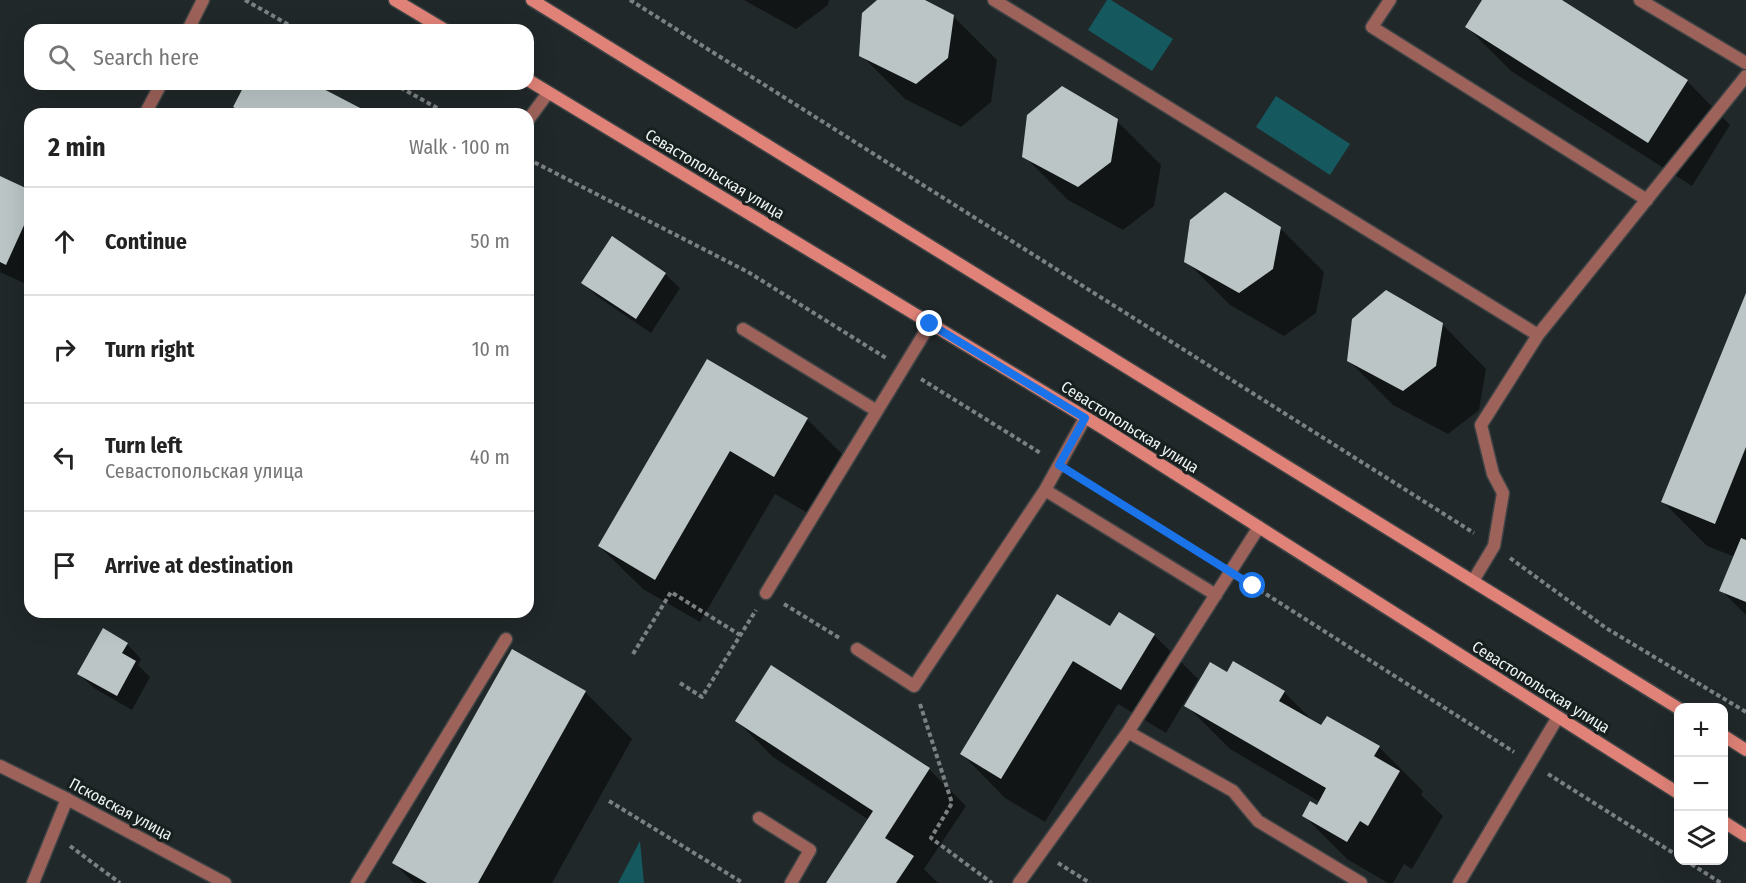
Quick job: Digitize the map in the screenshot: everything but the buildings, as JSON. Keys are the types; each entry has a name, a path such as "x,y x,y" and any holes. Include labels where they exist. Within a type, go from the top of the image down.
{"main road":[{"path":"395,0 435,24"},
{"path":"536,1 1674,706"},
{"name":"Севастопольская улица","path":"534,84 1085,418 1674,790"},
{"path":"1728,739 1746,750"},
{"path":"1728,825 1746,836"}],"street":[{"path":"191,24 203,0"},
{"path":"994,0 1538,335"},
{"path":"1390,0 1372,27 1647,200"},
{"path":"1640,0 1746,63"},
{"path":"1473,581 1494,546 1503,493 1494,474 1481,425 1538,335 1746,76"},
{"path":"149,108 158,90"},
{"path":"534,112 549,93"},
{"path":"766,593 930,324"},
{"path":"743,329 877,411"},
{"path":"857,649 914,686 1045,490 1085,418"},
{"path":"1045,490 1216,595"},
{"path":"1019,883 1128,732 1259,527"},
{"path":"357,883 506,639"},
{"path":"1460,883 1558,717"},
{"path":"1128,732 1233,791 1258,821 1361,883"},
{"name":"Псковская улица","path":"0,766 225,883"},
{"path":"33,883 67,799"},
{"path":"759,818 810,850 791,883"}],"path":[{"path":"245,0 287,24"},
{"path":"630,0 1494,546 1606,628 1746,712"},
{"path":"405,90 437,108"},
{"path":"534,162 748,272 1230,572 1674,853"},
{"path":"633,654 671,592 740,635"},
{"path":"680,683 702,697 766,593 857,649"},
{"path":"914,686 952,803 931,838 992,883"},
{"path":"609,801 743,883"},
{"path":"53,833 120,883"},
{"path":"1041,853 1090,883"},
{"path":"1692,865 1721,883"}],"shaded area":[{"path":"1107,0 1111,0 1173,39 1152,71 1088,30"},
{"path":"1276,96 1350,144 1330,175 1256,127"},
{"path":"640,841 644,883 618,883"}],"route":[{"path":"930,324 1085,418 1059,465 1253,586"}]}
